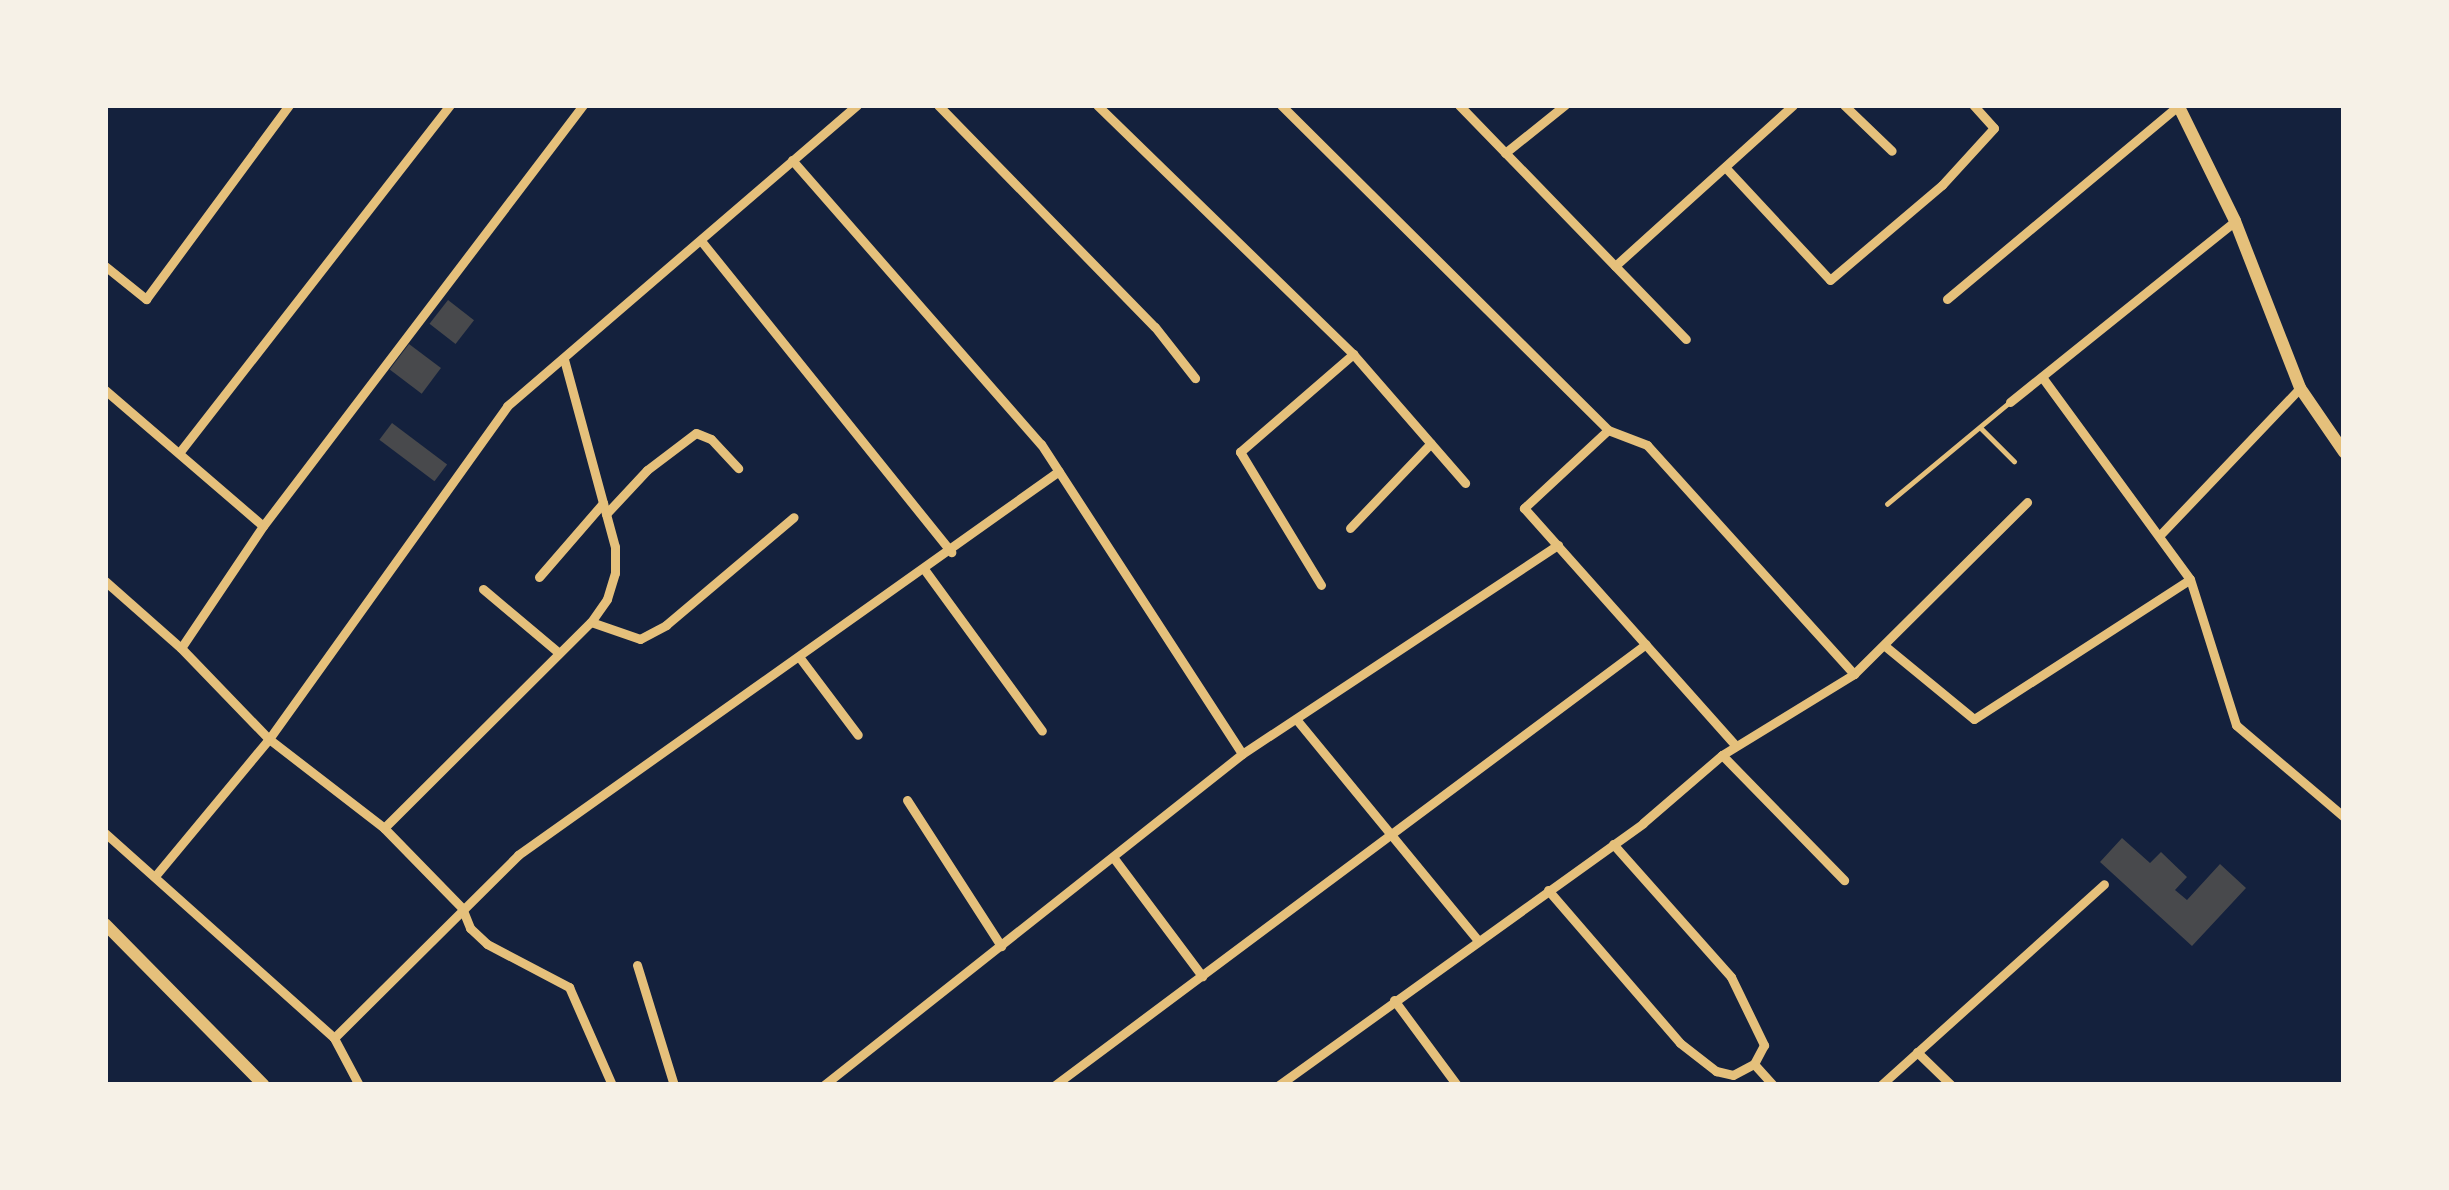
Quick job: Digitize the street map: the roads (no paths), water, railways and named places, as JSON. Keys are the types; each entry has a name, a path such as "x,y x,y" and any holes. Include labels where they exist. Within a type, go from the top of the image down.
{"street":[{"path":"105,266 146,299 289,105"},
{"path":"179,453 450,105"},
{"path":"181,648 263,526 583,105"},
{"path":"156,875 269,739 507,406 856,105"},
{"path":"938,105 1155,327 1195,378"},
{"path":"1097,105 1353,354 1465,483"},
{"path":"1281,105 1608,430 1647,445 1854,674"},
{"path":"1459,105 1686,339"},
{"path":"1505,153 1564,105"},
{"path":"1616,266 1793,105"},
{"path":"1844,105 1892,151"},
{"path":"1725,167 1830,280 1942,185 1994,128 1973,105"},
{"path":"1947,299 2178,105 2235,220 2300,388 2344,452"},
{"path":"792,160 1059,471 1242,754"},
{"path":"2010,403 2235,220"},
{"path":"702,242 951,552"},
{"path":"1321,585 1240,452 1353,354"},
{"path":"384,828 591,622 615,573 605,508 564,359"},
{"path":"2042,377 2190,579 2236,725 2344,817"},
{"path":"2159,536 2300,388"},
{"path":"105,390 263,526"},
{"path":"1608,430 1524,508 1736,746"},
{"path":"539,577 605,508 696,433 711,440 737,467"},
{"path":"1350,528 1430,443"},
{"path":"334,1038 518,856 1059,471"},
{"path":"1280,1085 1613,844 1721,755 1854,674 2027,502"},
{"path":"591,622 640,639 666,625 794,517"},
{"path":"824,1085 1242,754 1558,545"},
{"path":"925,569 1042,731"},
{"path":"1886,646 1974,719 2190,579"},
{"path":"105,581 181,648 269,739 384,828 462,908 470,928 487,944 569,987 611,1085"},
{"path":"483,589 559,653"},
{"path":"1055,1085 1646,644"},
{"path":"800,658 858,735"},
{"path":"1296,719 1477,939"},
{"path":"1721,755 1844,880"},
{"path":"907,800 1001,946"},
{"path":"105,833 334,1038 359,1085"},
{"path":"1547,890 1680,1043 1716,1071 1733,1075 1754,1064 1764,1045 1731,977 1613,844"},
{"path":"1114,856 1202,976"},
{"path":"1881,1085 2104,884"},
{"path":"105,924 264,1085"},
{"path":"637,965 674,1085"},
{"path":"1394,1000 1457,1085"},
{"path":"1918,1052 1951,1085"},
{"path":"1754,1064 1773,1085"}],"lane":[{"path":"1887,504 2010,403"},
{"path":"1981,428 2014,461"}]}
